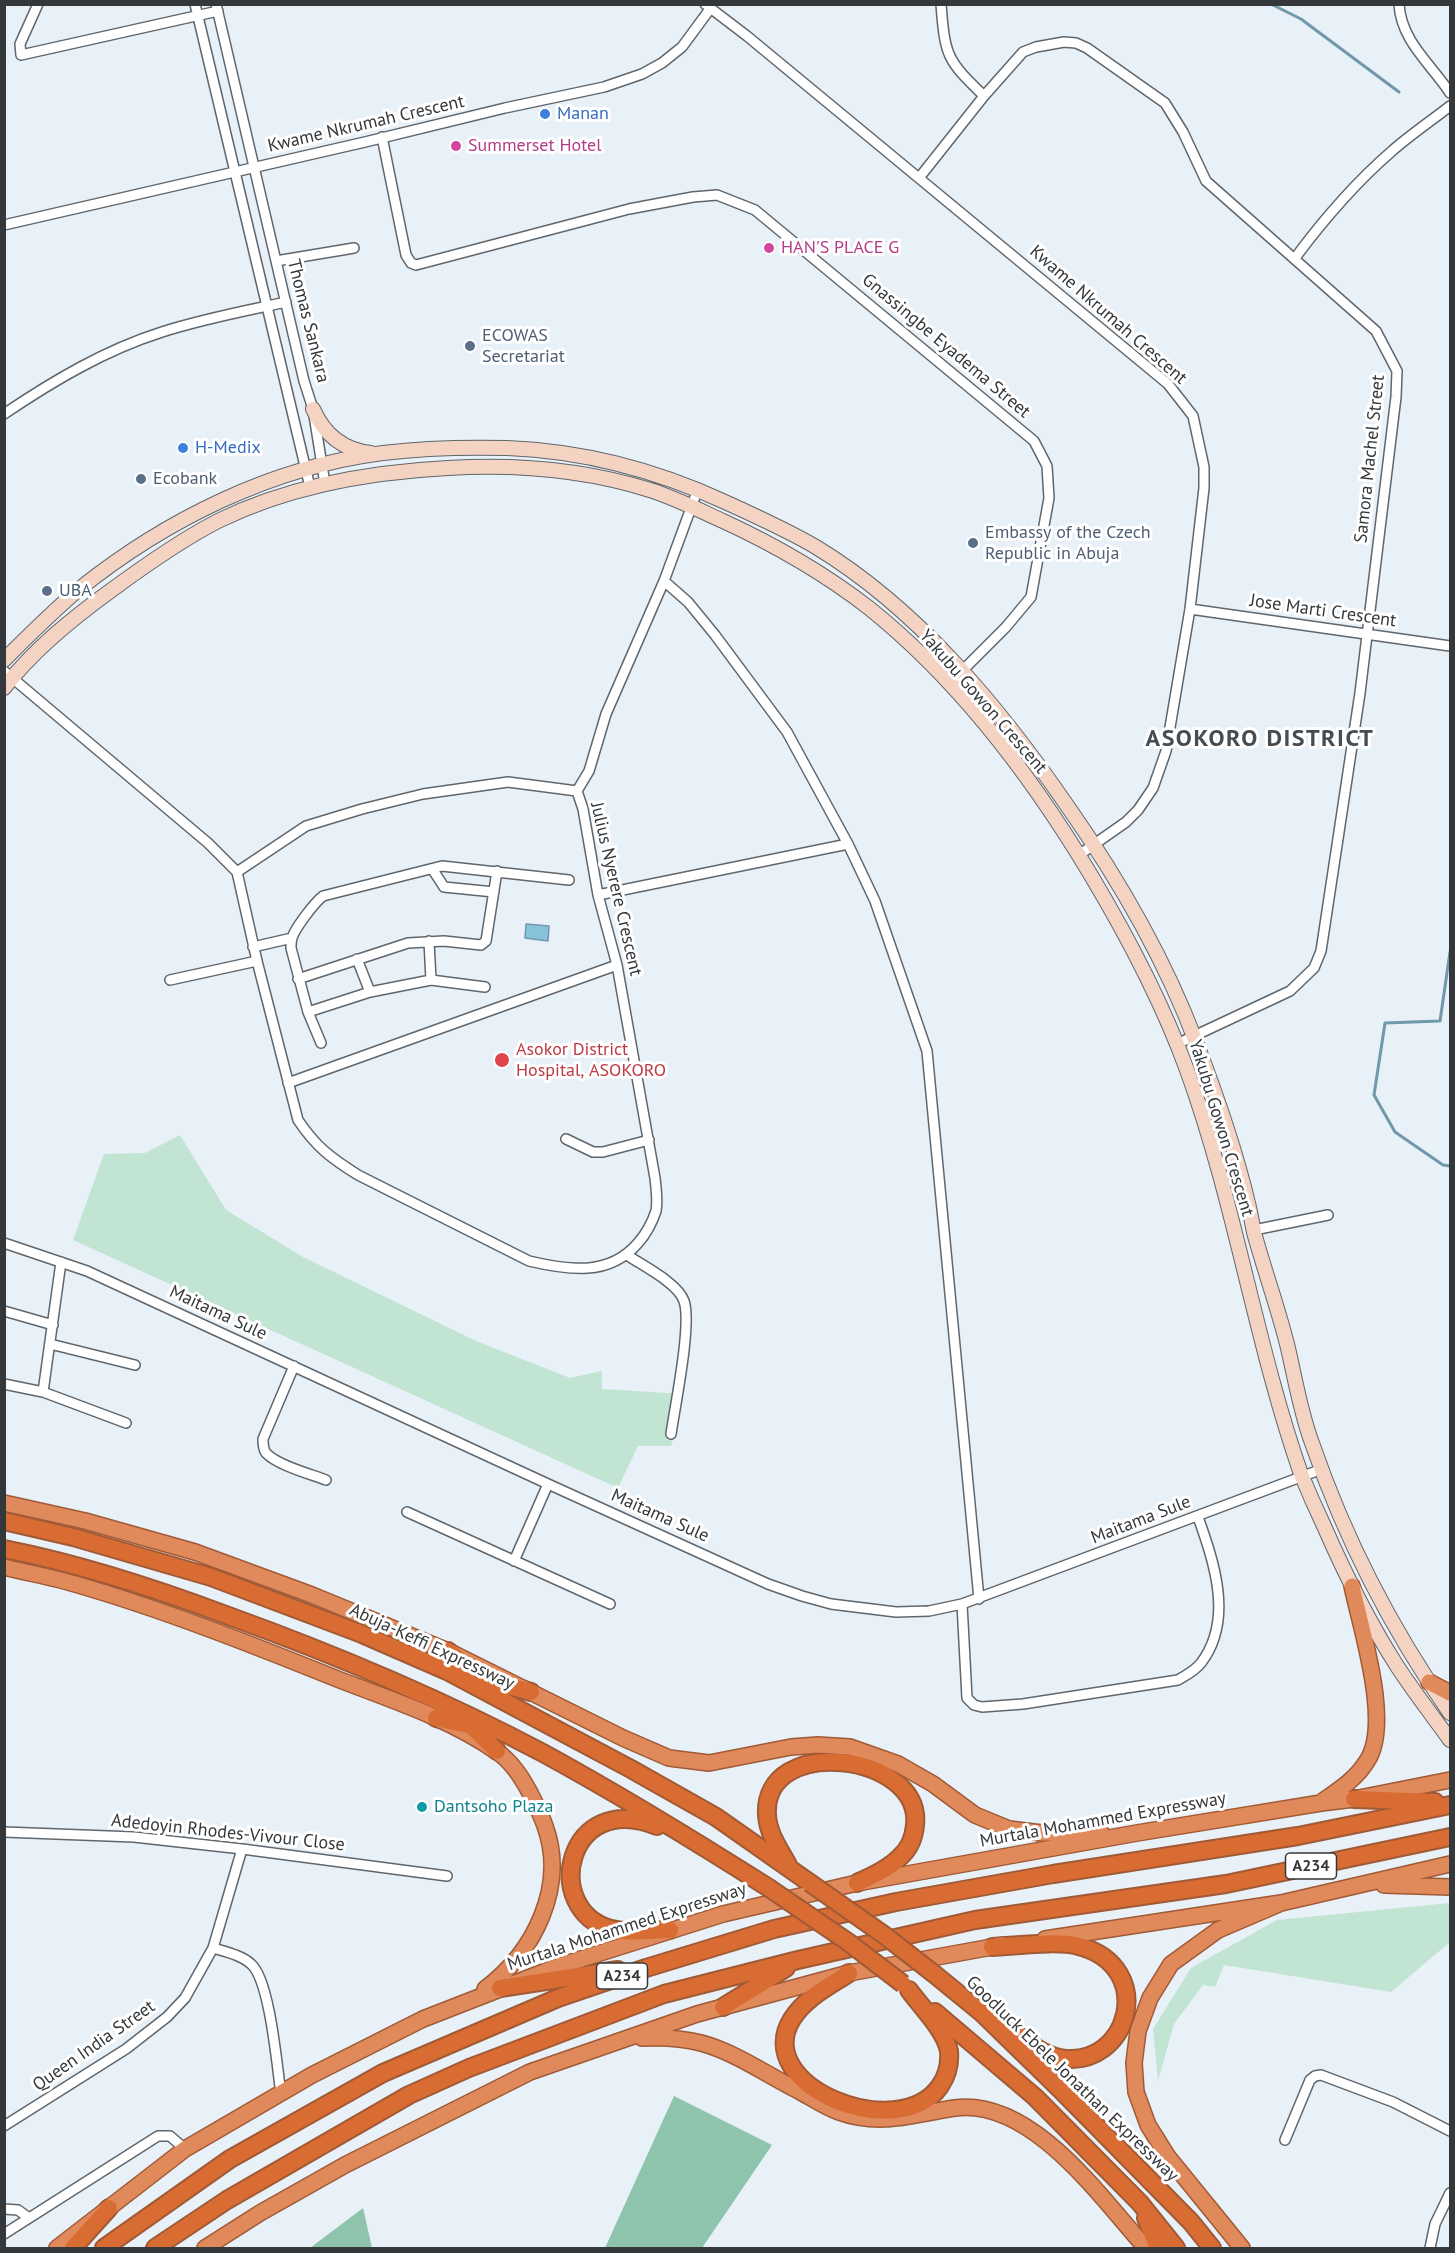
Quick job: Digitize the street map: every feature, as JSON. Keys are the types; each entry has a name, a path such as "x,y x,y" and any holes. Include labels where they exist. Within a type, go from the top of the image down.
{"highway":[{"name":"Abuja-Keffi Expressway","path":"4,1503 85,1521 195,1552 312,1595 448,1651 623,1738 669,1758 709,1763 790,1747 818,1745 850,1747 897,1764 933,1784 975,1815 1009,1829 1042,1833 1137,1833"},
{"name":"Abuja-Keffi Expressway","path":"4,1521 73,1537 211,1577 362,1634 447,1671 716,1817 810,1883"},
{"path":"4,1549 74,1564 215,1610 330,1654 450,1706 614,1793 769,1888 848,1942 906,1987 1035,2097 1140,2203 1176,2248"},
{"path":"4,1567 74,1584 148,1607 274,1654 436,1718 497,1751"},
{"path":"1322,1803 1350,1782 1368,1760 1377,1733 1378,1706 1352,1586"},
{"path":"448,1651 512,1705"},
{"path":"447,1671 531,1692"},
{"path":"1430,1682 1450,1693"},
{"path":"450,1706 512,1764 530,1792 546,1826 551,1850 552,1879 545,1908 534,1935 520,1956 499,1978 471,2000"},
{"path":"436,1718 500,1731"},
{"path":"791,1869 774,1840 767,1815 768,1800 783,1774 799,1766 818,1762 863,1767 886,1775 901,1785 912,1802 916,1817 915,1830 910,1844 902,1856 890,1866 857,1884"},
{"name":"Murtala Mohammed Expressway","path":"57,2248 185,2149 312,2075 423,2019 500,1988 670,1930 723,1914 857,1884 1137,1833 1354,1799 1450,1780"},
{"path":"1354,1799 1450,1804"},
{"name":"A234","path":"104,2248 230,2159 383,2073 558,1998 646,1968 774,1929 896,1902 1053,1874 1249,1844 1450,1804"},
{"path":"670,1930 624,1931 608,1928 587,1916 575,1899 571,1884 570,1870 573,1857 581,1840 594,1828 609,1820 627,1818 645,1822 697,1843"},
{"name":"A234","path":"155,2248 227,2200 409,2095 469,2068 664,1994 798,1959 975,1920 1226,1884 1450,1837"},
{"path":"205,2248 260,2213 345,2165 508,2082 723,2007 849,1973 992,1947 1281,1903 1450,1864"},
{"name":"Goodluck Ebele Jonathan Expressway","path":"810,1883 875,1929 982,2013 1191,2222 1212,2248"},
{"path":"1363,1884 1450,1887"},
{"path":"1242,2248 1168,2157 1149,2125 1136,2092 1134,2063 1136,2042 1150,1998 1171,1964 1218,1930 1281,1903"},
{"path":"982,2013 1047,2055 1077,2059 1096,2053 1112,2041 1123,2023 1128,2003 1124,1983 1114,1964 1081,1946 1058,1944 992,1947"},
{"path":"723,2007 798,1959"},
{"path":"500,1988 602,1972 646,1968"},
{"path":"849,1973 807,2001 792,2019 787,2031 786,2044 790,2065 796,2074 822,2094 841,2103 867,2109 905,2109 920,2105 934,2096 944,2081 949,2066 949,2051 945,2039 906,1987"},
{"path":"630,2038 662,2037 701,2043 724,2051 836,2111 861,2119 887,2120 957,2108 977,2108 999,2113 1020,2123 1066,2158 1146,2248"},
{"path":"1140,2203 1158,2248"},
{"path":"73,2248 110,2208"},
{"path":"1191,2222 1225,2248"}],"main road":[{"path":"313,409 329,435 354,449 379,453"},
{"name":"Yakubu Gowon Crescent","path":"4,660 78,590 160,533 216,503 305,469 379,453 428,448 525,449 584,456 637,467 698,489 774,524 846,568 911,620 962,672 1037,762 1095,845 1145,930 1194,1038 1225,1125 1287,1342 1302,1411 1322,1469 1353,1547 1402,1642 1450,1713"},
{"name":"Yakubu Gowon Crescent","path":"7,679 67,624 157,557 222,519 310,487 412,470 476,466 511,467 562,472 651,490 752,535 796,558 836,584 899,634 949,684 1019,766 1079,855 1132,945 1177,1044 1207,1131 1264,1346 1302,1476 1352,1586 1393,1659 1450,1740"}],"street":[{"path":"38,4 20,44 21,55 198,16 217,8"},
{"path":"195,4 233,172 268,306 310,487"},
{"path":"941,4 946,51 952,63 984,96"},
{"path":"1399,4 1399,16 1408,39 1450,93"},
{"name":"Kwame Nkrumah Crescent","path":"4,225 604,87 642,74 662,63 682,47 708,7 747,36 1168,384 1193,416 1204,467 1204,488 1191,609 1166,751 1153,788 1138,810 1079,855"},
{"name":"Thomas Sankara","path":"217,8 253,168 304,381 313,409 325,484"},
{"name":"Samora Machel Street","path":"919,178 984,96 1023,52 1064,42 1076,43 1087,48 1165,103 1183,132 1206,181 1376,331 1397,371 1396,397 1367,633 1321,951 1314,968 1290,991 1177,1044"},
{"path":"1295,258 1318,227 1353,188 1392,151 1450,106"},
{"name":"Gnassingbe Eyadema Street","path":"382,137 406,255 411,263 424,265 629,209 693,196 717,195 755,210 1034,441 1042,453 1049,478 1049,498 1031,597 949,684"},
{"path":"276,261 354,248"},
{"path":"4,414 66,375 122,347 162,332 286,302"},
{"name":"Julius Nyerere Crescent","path":"627,1255 647,1233 656,1209 655,1178 617,966 598,895 583,809 577,791 589,771 606,714 664,581 698,489"},
{"path":"664,581 688,602 787,732 848,844 875,901 919,1023 927,1051 979,1599"},
{"name":"Jose Marti Crescent","path":"1191,609 1450,646"},
{"path":"7,679 208,843 237,872 256,961 298,1120 313,1142 358,1175 529,1261 558,1268 588,1267 610,1265 627,1255 669,1283 684,1300 687,1326 671,1434"},
{"path":"237,872 306,826 423,794 508,782 577,791"},
{"path":"598,895 848,844"},
{"path":"321,1043 308,1012 291,948 292,938 323,896 442,866 569,880"},
{"path":"433,870 444,887 494,892"},
{"path":"298,979 408,943 429,941 481,945 486,941 497,872"},
{"path":"253,947 292,938"},
{"path":"429,941 431,980"},
{"path":"357,959 370,992"},
{"path":"170,980 256,961"},
{"path":"288,1083 617,966"},
{"path":"308,1012 370,992 431,980 485,987"},
{"path":"566,1139 593,1152 603,1152 649,1140"},
{"path":"1254,1230 1328,1215"},
{"name":"Maitama Sule","path":"4,1244 87,1271 768,1584 831,1605 896,1612 929,1611 962,1604 1322,1469"},
{"path":"44,1392 61,1262"},
{"path":"4,1311 53,1325"},
{"path":"50,1344 135,1365"},
{"path":"294,1366 263,1439 263,1446 265,1452 276,1459 326,1480"},
{"path":"4,1384 44,1392 126,1423"},
{"path":"514,1561 548,1484"},
{"path":"407,1512 610,1604"},
{"path":"962,1604 967,1698 974,1705 982,1707 1023,1704 1178,1680 1200,1665 1208,1653 1219,1616 1220,1593 1198,1517"},
{"name":"Adedoyin Rhodes-Vivour Close","path":"4,1832 134,1837 447,1876"},
{"name":"Queen India Street","path":"4,2126 126,2049 167,2017 185,1998 213,1948 242,1849"},
{"path":"213,1948 240,1957 259,1973 271,2022 281,2094"},
{"path":"1285,2140 1310,2080 1321,2075 1393,2103 1450,2131"},
{"path":"4,2234 93,2180 158,2136 170,2136 185,2149"},
{"path":"1430,2248 1435,2224 1450,2193"},
{"path":"4,2209 18,2210 28,2218"}],"green space":[{"path":"180,1135 226,1210 303,1257 476,1341 570,1378 602,1371 602,1389 683,1394 671,1446 638,1446 618,1488 73,1240 104,1154 145,1153"},
{"path":"1450,1903 1450,1942 1391,1992 1224,1965 1215,1987 1203,1985 1174,2024 1158,2081 1153,2029 1191,1968 1277,1920"},
{"path":"674,2096 772,2145 702,2248 605,2248"},
{"path":"363,2208 372,2248 310,2248"}],"water":[{"path":"526,924 549,926 548,941 525,938"}],"waterway":[{"path":"1271,4 1301,19 1399,92"},
{"path":"1450,952 1440,1021 1385,1023 1374,1095 1395,1132 1443,1165 1450,1166"}],"place":[{"name":"Manan","path":"545,114"},
{"name":"Summerset Hotel","path":"456,146"},
{"name":"HAN'S PLACE G","path":"769,248"},
{"name":"ECOWAS Secretariat","path":"470,346"},
{"name":"H-Medix","path":"183,448"},
{"name":"Ecobank","path":"141,479"},
{"name":"Embassy of the Czech Republic in Abuja","path":"973,543"},
{"name":"UBA","path":"47,591"},
{"name":"Asokor District Hospital, ASOKORO","path":"502,1060"},
{"name":"Dantsoho Plaza","path":"422,1807"}],"district":[{"name":"ASOKORO DISTRICT","path":"1260,739"}]}
